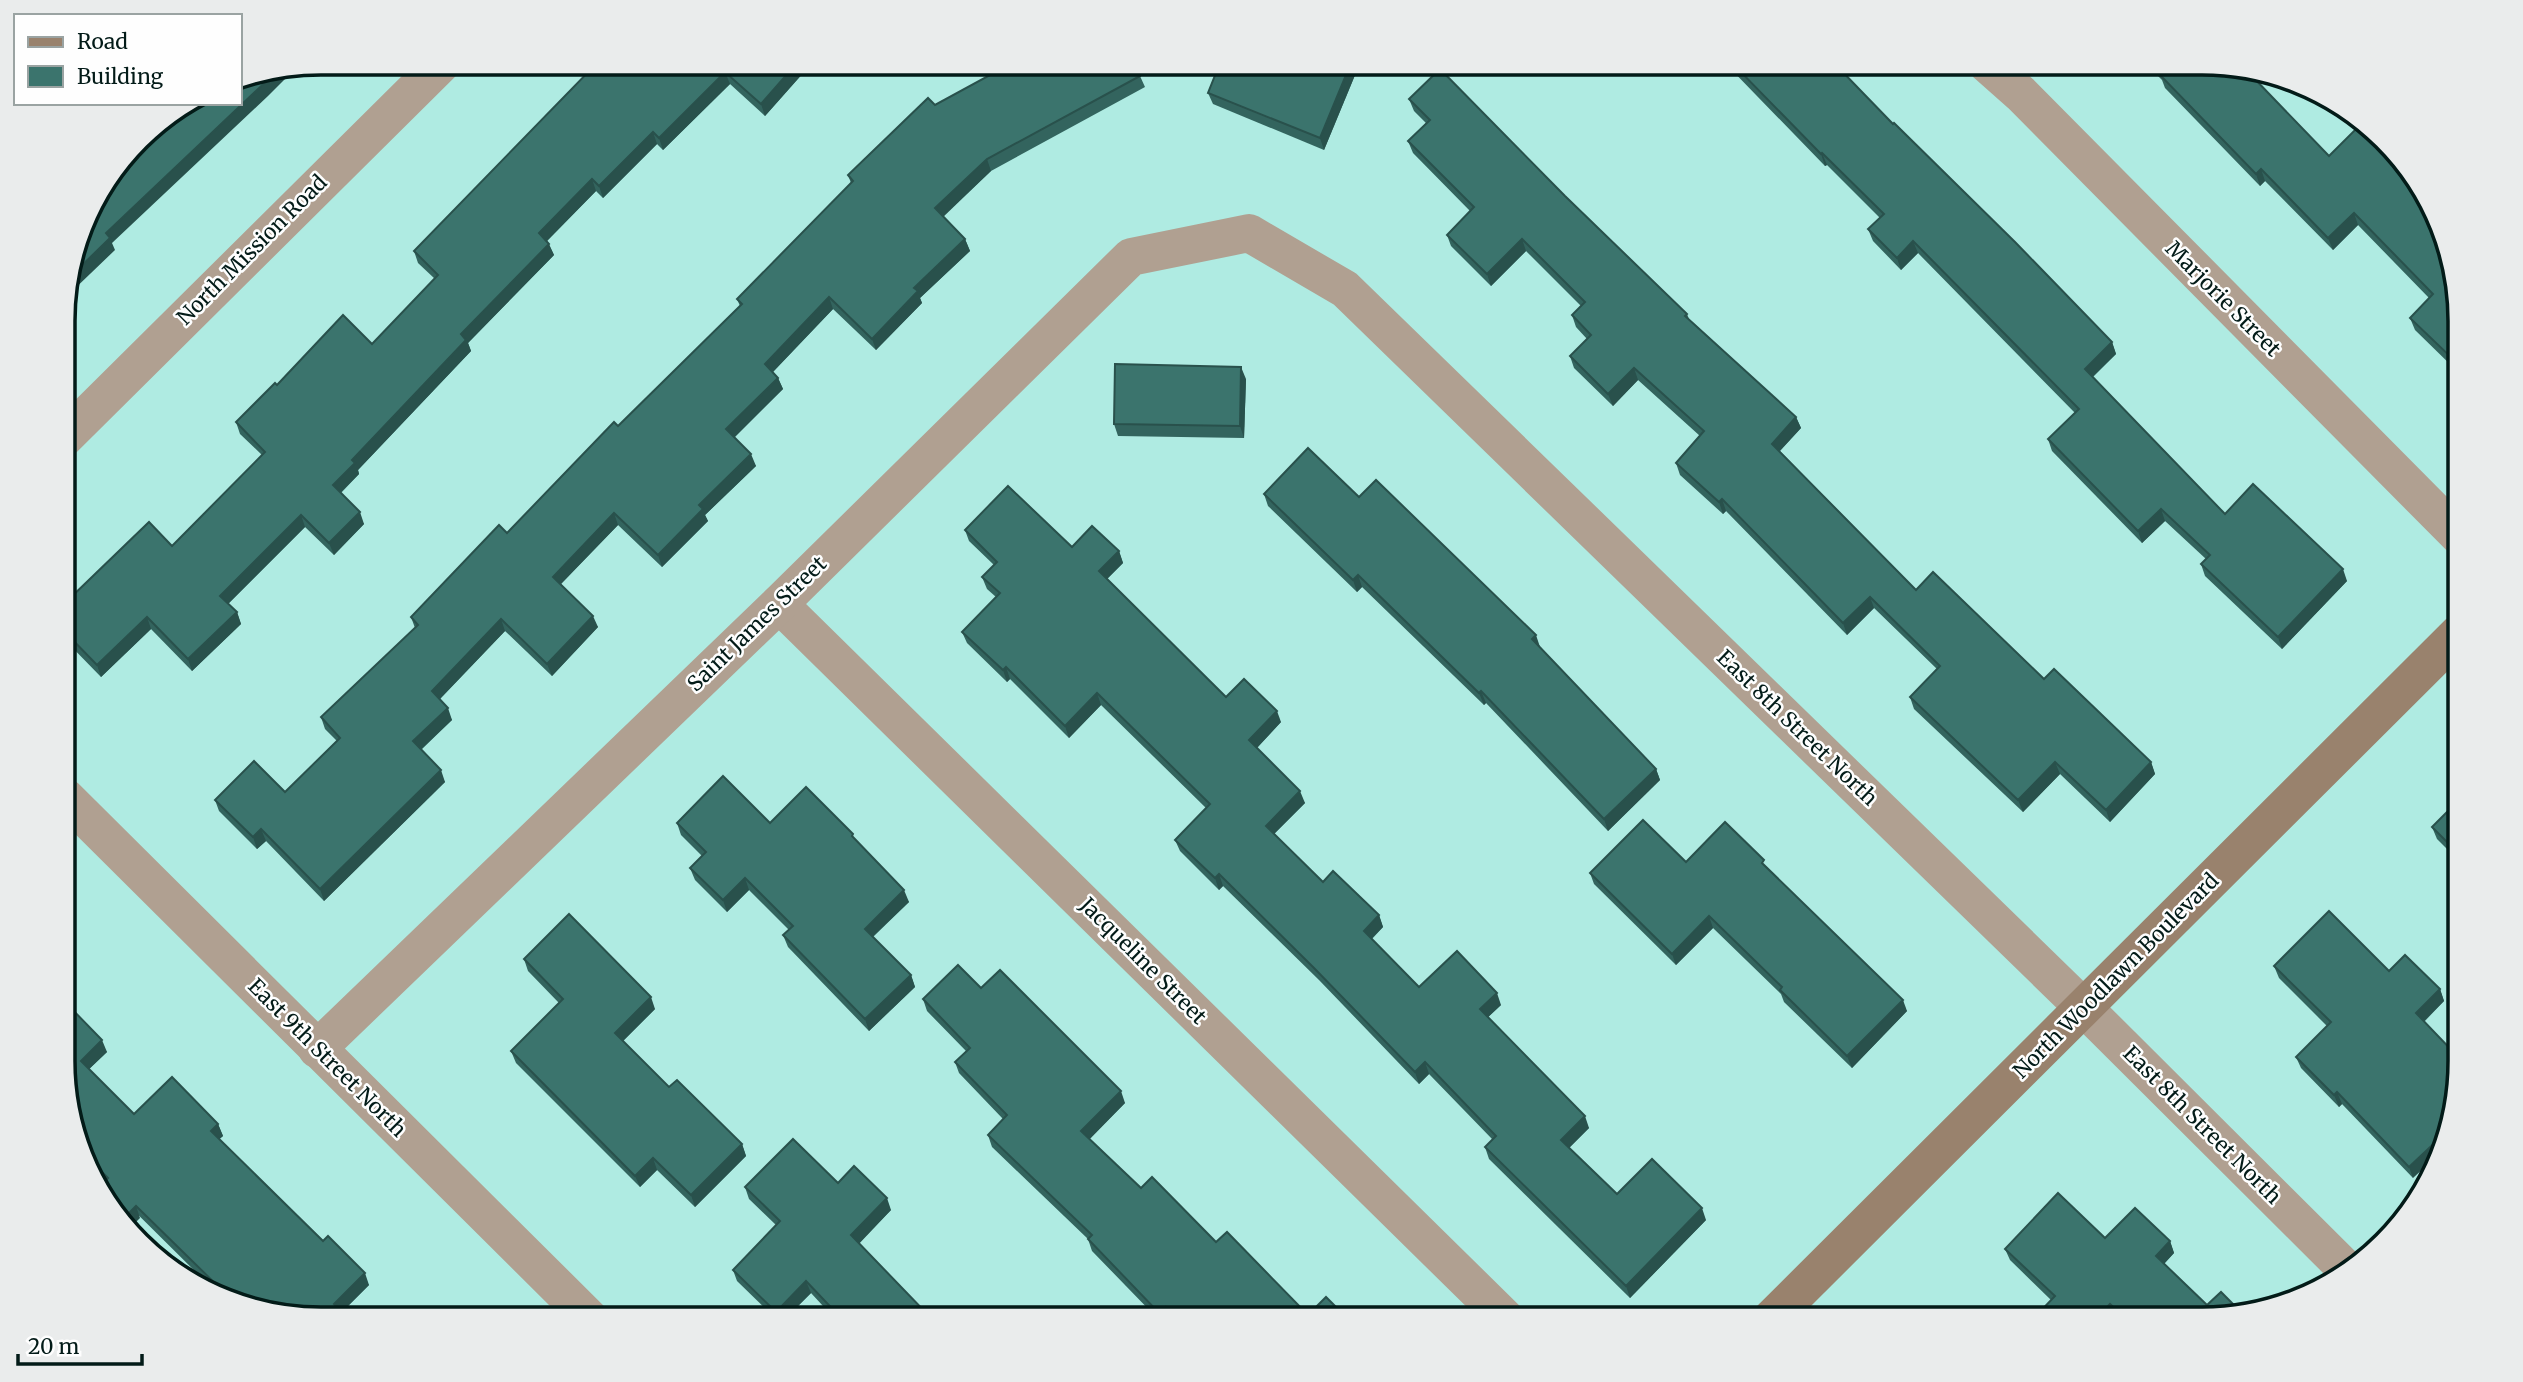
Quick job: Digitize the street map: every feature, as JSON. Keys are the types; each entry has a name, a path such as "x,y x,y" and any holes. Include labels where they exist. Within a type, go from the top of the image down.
{"main road":[{"name":"North Woodlawn Boulevard","path":"1785,1306 2448,644"}],"street":[{"name":"Marjorie Street","path":"2000,75 2448,525"},
{"name":"North Mission Road","path":"76,426 429,76"},
{"name":"East 8th Street North","path":"1216,239 1249,233 1345,289 2084,1008 2340,1263"},
{"name":"Saint James Street","path":"317,1049 779,604 1131,257 1216,239"},
{"name":"Jacqueline Street","path":"779,604 1493,1306"},
{"name":"East 9th Street North","path":"75,807 578,1307"}],"building":[{"path":"1346,75 1320,138 1208,93 1215,76"},
{"path":"1433,75 1446,75 1687,314 1685,316 1796,417 1772,444 1916,590 1933,572 2044,679 2054,669 2151,762 2106,810 2055,762 2018,800 1910,697 1940,666 1870,597 1843,623 1722,499 1719,502 1676,463 1704,431 1634,368 1608,394 1570,356 1591,335 1572,315 1585,302 1522,239 1487,274 1447,235 1474,207 1408,141 1430,120 1409,99"},
{"path":"1744,75 1846,75 2112,342 2085,369 2225,514 2253,484 2343,569 2278,637 2201,564 2210,555 2161,509 2138,531 2048,439 2079,409 1913,241 1897,258 1868,229 1884,214"},
{"path":"584,76 721,76 659,138 653,132 599,186 592,179 539,233 549,244 461,334 466,340 352,460 355,463 333,485 360,512 329,543 301,515 220,596 237,612 188,659 147,617 97,665 76,643 76,593 149,522 172,546 265,452 236,422 275,383 277,385 343,315 372,344 438,275 414,251"},
{"path":"729,76 786,76 761,104"},
{"path":"989,76 1140,76 987,159 935,208 965,239 914,288 918,291 872,339 829,297 765,364 778,378 726,429 751,454 699,505 703,509 658,555 614,513 553,577 593,616 547,664 501,619 432,691 448,708 413,741 441,770 320,889 261,829 253,837 215,800 254,761 285,792 340,738 321,717 418,625 411,617 499,525 507,533 614,422 618,426 742,304 737,299 853,181 848,175 928,98 935,105"},
{"path":"2161,76 2234,77 2258,82 2329,156 2356,129 2376,147 2415,198 2435,242 2446,289 2448,354 2410,318 2433,294 2354,213 2328,238 2261,169 2256,174"},
{"path":"265,82 242,104 242,88"},
{"path":"204,105 241,105 106,233 110,238 82,265 88,242 108,198 147,147 172,126"},
{"path":"1115,364 1241,367 1240,426 1114,424"},
{"path":"1308,448 1359,497 1376,480 1536,635 1532,639 1656,769 1604,819 1481,691 1479,693 1358,575 1353,580 1264,494"},
{"path":"1008,486 1072,547 1092,526 1119,551 1099,571 1226,697 1244,679 1277,711 1249,740 1300,791 1266,826 1323,882 1333,871 1379,915 1364,931 1419,987 1457,951 1497,993 1480,1009 1585,1116 1561,1140 1617,1194 1652,1159 1702,1208 1626,1286 1485,1147 1496,1136 1425,1062 1415,1072 1219,874 1215,878 1175,840 1210,804 1097,693 1065,726 1006,667 1003,670 962,632 1000,593 982,577 997,562 965,530"},
{"path":"723,776 770,823 806,787 904,890 865,929 911,975 865,1019 783,935 793,926 745,878 723,900 690,868 706,852 677,823"},
{"path":"2448,811 2448,843 2432,827"},
{"path":"1643,820 1686,862 1725,822 1764,860 1762,863 1903,1000 1847,1056 1780,990 1782,987 1709,916 1672,954 1590,873"},
{"path":"2329,911 2389,971 2405,955 2440,989 2416,1013 2448,1046 2446,1093 2433,1144 2409,1167 2337,1092 2334,1095 2296,1057 2331,1022 2274,966"},
{"path":"569,914 651,997 615,1033 669,1087 677,1080 742,1144 691,1195 653,1158 635,1176 511,1051 563,999 524,959"},
{"path":"958,965 981,988 1000,970 1121,1091 1081,1131 1141,1188 1152,1177 1216,1242 1227,1232 1300,1306 1153,1307 1088,1239 1092,1235 988,1135 1007,1115 955,1062 970,1048 923,999"},
{"path":"75,1012 102,1040 81,1061 134,1114 172,1077 218,1124 211,1131 323,1241 328,1236 365,1273 334,1304 337,1307 289,1305 242,1294 212,1281 136,1206 129,1213 108,1184 108,1178 94,1155 80,1109 75,1060"},
{"path":"793,1139 838,1183 854,1166 887,1198 851,1235 920,1307 830,1307 806,1281 781,1307 771,1307 733,1270 780,1221 745,1187"},
{"path":"2058,1193 2105,1238 2135,1208 2170,1241 2156,1256 2207,1305 2221,1292 2234,1305 2045,1306 2055,1296 2005,1249"},
{"path":"1326,1297 1335,1306 1317,1306"}]}
